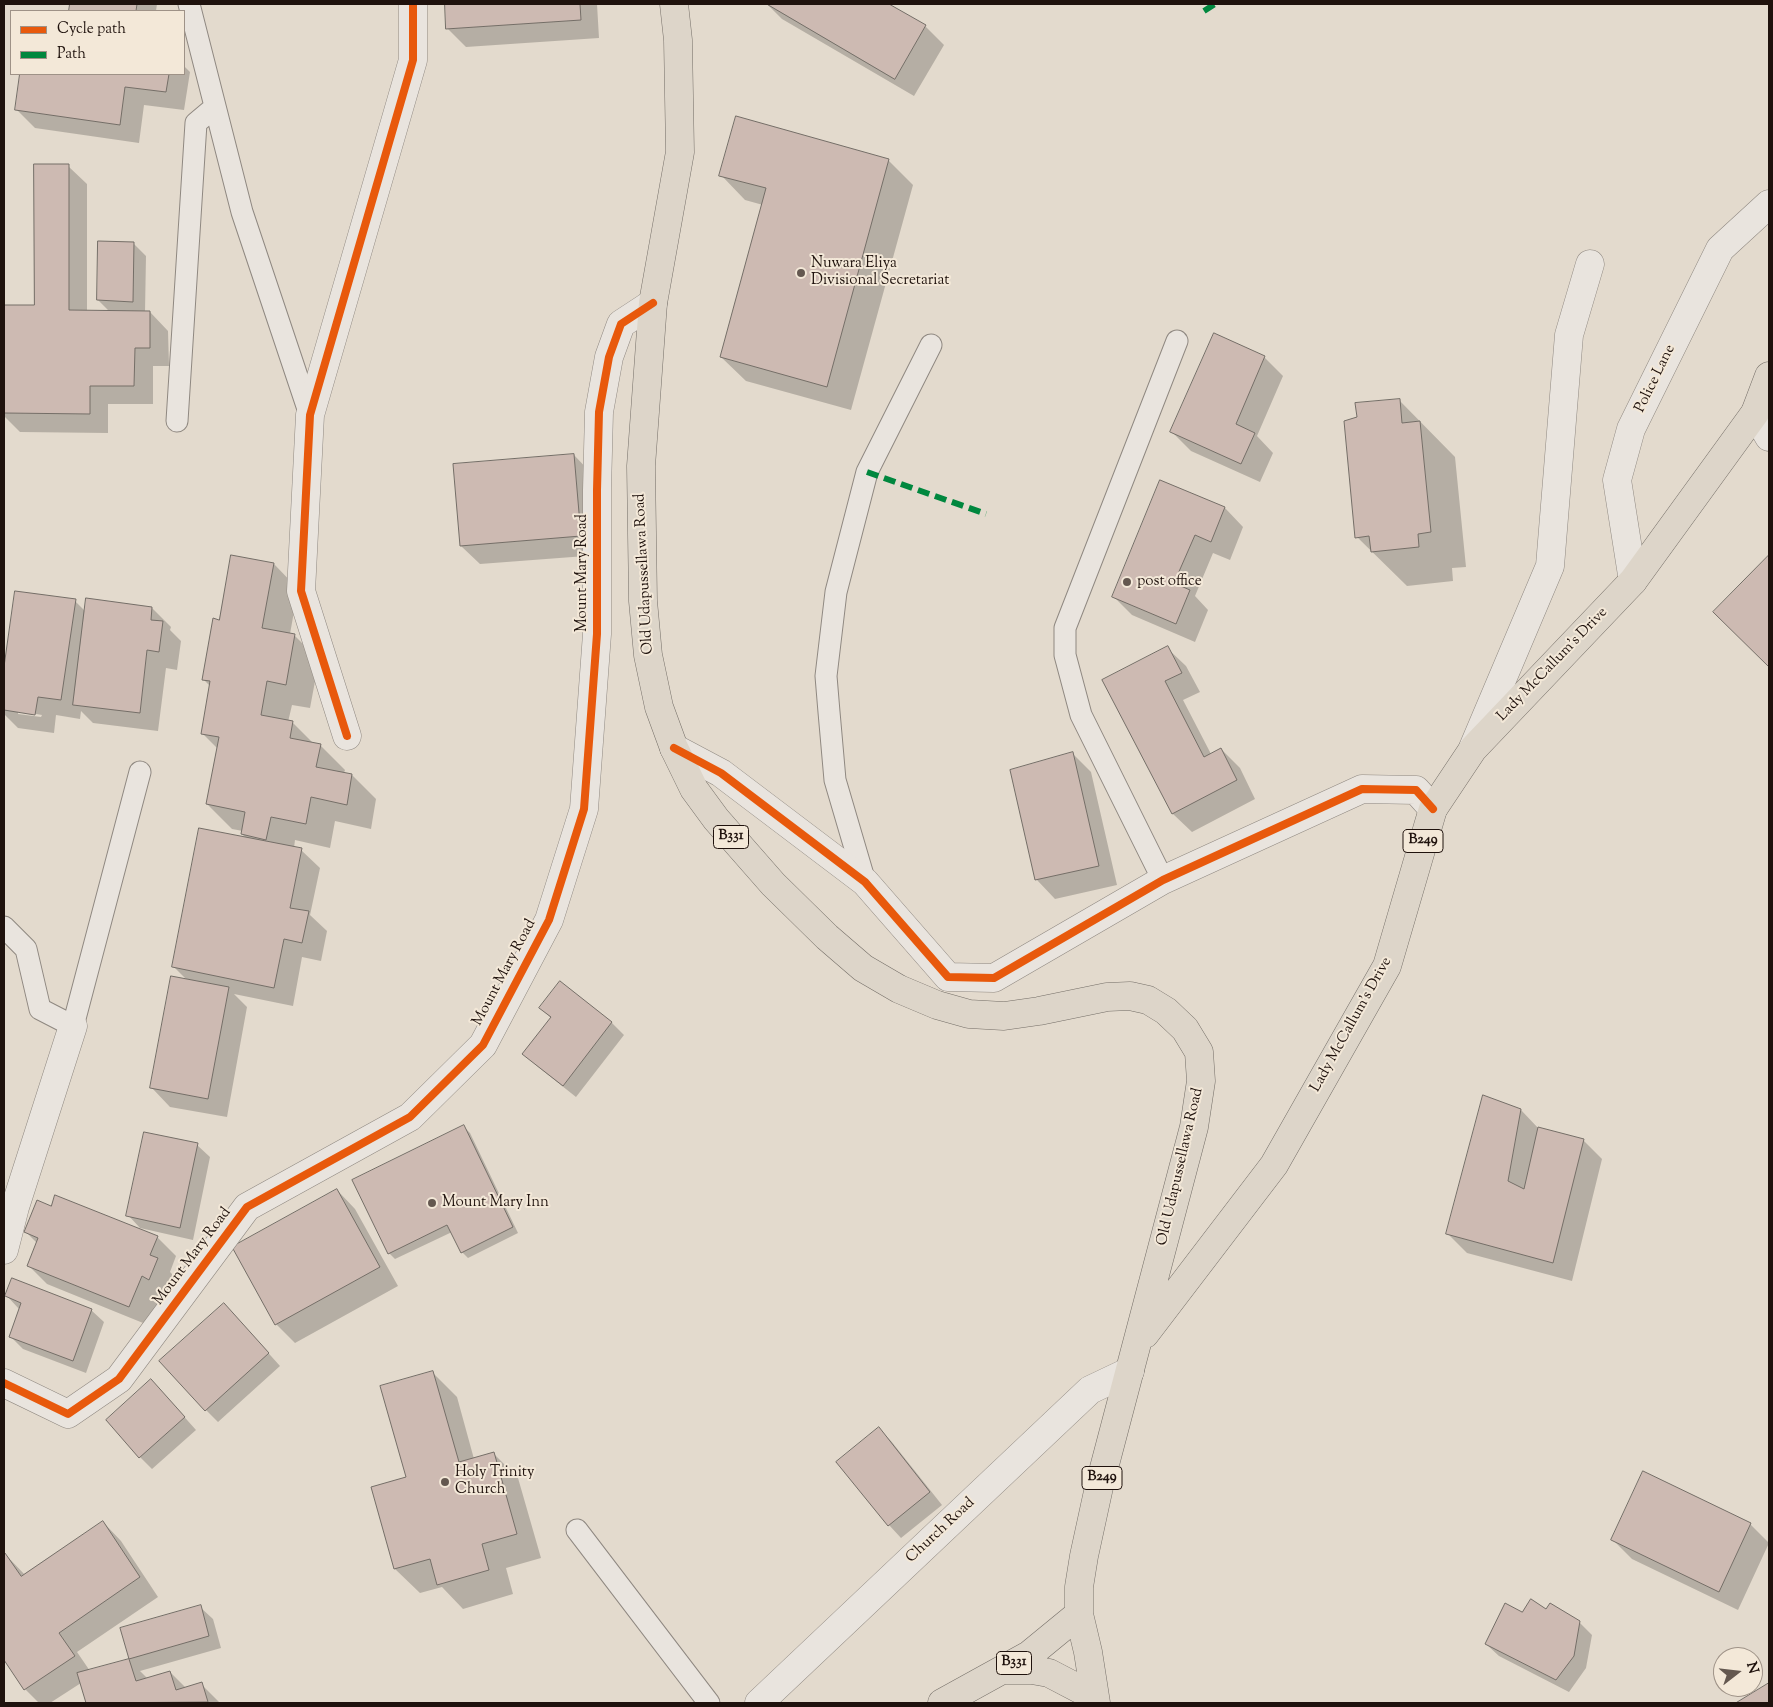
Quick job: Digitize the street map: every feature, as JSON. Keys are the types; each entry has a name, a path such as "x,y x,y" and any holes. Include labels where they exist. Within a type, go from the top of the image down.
{"main road":[{"name":"Old Udapussellawa Road","path":"674,4 678,40 680,152 653,303 641,466 643,601 648,656 659,707 674,748 694,789 716,819 773,884 827,937 863,968 899,989 937,1005 970,1014 1004,1016 1107,997 1130,996 1148,1000 1166,1010 1185,1029 1199,1052 1200,1090 1194,1126 1136,1345"},
{"name":"Lady McCallum's Drive","path":"1096,1700 1079,1614 1079,1587 1099,1487 1136,1345 1274,1165 1387,966 1433,809 1472,749 1633,581 1755,413 1769,376"},
{"name":"B331","path":"942,1703 1029,1656 1079,1614"},
{"name":"B331","path":"1002,1670 1032,1670 1049,1673 1096,1700"}],"street":[{"path":"347,736 300,591 310,415 413,60 412,4"},
{"name":"Police Lane","path":"1633,581 1617,480 1631,429 1720,249 1769,204"},
{"path":"1472,749 1550,566 1569,335 1590,264"},
{"name":"Mount Mary Road","path":"4,1383 68,1414 111,1384 119,1378 247,1207 410,1117 483,1046 549,920 584,810 597,634 599,412 609,357 621,324 653,303"},
{"path":"1755,413 1769,437"},
{"path":"674,748 721,773 865,882 948,977 994,978 1162,880 1362,789 1416,790 1433,809"},
{"path":"4,1250 9,1211 73,1026"},
{"name":"Church Road","path":"759,1703 1090,1390 1130,1371"}],"lane":[{"path":"188,4 242,212 310,415"},
{"path":"176,421 196,123 215,107"},
{"path":"1162,880 1081,715 1065,655 1065,628 1177,341"},
{"path":"865,882 835,780 828,712 826,676 836,592 867,472 931,345"},
{"path":"4,927 26,949 40,1009 73,1026 140,772"},
{"path":"577,1530 710,1703"}],"building":[{"path":"70,4 137,4 136,10 69,10"},
{"path":"445,4 580,4 581,20 446,29"},
{"path":"767,4 889,4 926,25 895,79"},
{"path":"20,75 169,75 166,92 125,87 120,125 15,110"},
{"name":"Nuwara Eliya Divisional Secretariat","path":"736,116 889,159 827,387 720,357 766,188 719,176"},
{"path":"34,164 69,164 69,310 150,311 150,348 135,348 134,386 90,386 90,414 4,413 4,305 34,305"},
{"path":"98,241 134,242 133,302 97,300"},
{"path":"1214,333 1265,356 1236,424 1255,433 1241,464 1170,432"},
{"path":"1400,399 1402,423 1420,421 1431,532 1418,534 1419,547 1371,552 1369,536 1355,538 1344,421 1357,417 1355,403"},
{"path":"574,454 581,536 460,546 453,464"},
{"path":"1160,480 1225,507 1211,542 1195,535 1174,583 1190,590 1176,624 1112,597"},
{"path":"231,555 274,563 262,628 295,634 286,685 267,681 261,715 293,721 290,738 321,744 316,767 352,774 347,805 311,797 306,824 271,817 266,840 241,834 245,812 206,804 219,737 201,734 210,681 202,680 213,618 219,620"},
{"path":"1769,555 1769,667 1713,612"},
{"path":"15,591 76,599 61,700 38,697 35,715 4,710 4,667"},
{"path":"86,598 152,607 151,620 163,621 159,652 147,650 140,713 73,705"},
{"path":"1168,646 1182,673 1165,681 1204,757 1221,748 1237,780 1172,814 1102,680"},
{"path":"1073,752 1099,866 1035,880 1010,770"},
{"path":"199,828 302,848 290,908 309,911 302,943 284,939 274,988 172,967"},
{"path":"171,976 229,987 208,1099 150,1088"},
{"path":"560,981 612,1022 563,1086 522,1054 551,1017 539,1008"},
{"path":"1483,1095 1521,1109 1508,1181 1524,1189 1538,1127 1584,1139 1553,1263 1446,1234"},
{"name":"Mount Mary Inn","path":"464,1125 513,1227 461,1253 447,1225 388,1254 352,1180"},
{"path":"144,1132 198,1143 180,1228 126,1216"},
{"path":"337,1189 380,1267 275,1325 232,1247"},
{"path":"55,1195 158,1236 150,1255 158,1258 149,1280 142,1276 129,1307 27,1266 38,1238 24,1232 37,1200 51,1206"},
{"path":"12,1278 92,1309 73,1361 9,1337 21,1303 5,1296"},
{"path":"224,1303 269,1353 205,1411 159,1361"},
{"name":"Holy Trinity Church","path":"433,1371 459,1462 494,1452 517,1534 482,1544 489,1570 437,1585 430,1559 394,1569 371,1487 406,1477 380,1386"},
{"path":"151,1379 185,1417 139,1458 106,1420"},
{"path":"879,1427 930,1492 888,1526 836,1462"},
{"path":"1643,1471 1751,1523 1719,1592 1611,1540"},
{"path":"103,1521 140,1577 59,1633 75,1656 24,1690 4,1660 4,1554 21,1576"},
{"path":"1531,1599 1546,1609 1550,1603 1580,1621 1574,1656 1556,1680 1485,1644 1505,1603 1522,1612"},
{"path":"201,1605 209,1636 129,1659 120,1628"},
{"path":"129,1659 136,1681 170,1671 176,1690 202,1682 208,1702 86,1703 77,1673"},
{"path":"1769,1683 1769,1703 1736,1703 1746,1697 1763,1697 1763,1687"}],"marked path":[{"path":"1204,11 1215,4"},
{"path":"867,472 986,514"}],"cycle path":[{"path":"347,736 301,591 310,415 413,60 413,4"},
{"path":"4,1383 68,1414 119,1379 247,1207 410,1117 483,1045 549,920 584,809 597,634 599,412 609,357 621,324 653,303"},
{"path":"674,748 721,773 865,882 948,977 994,978 1163,880 1362,789 1416,790 1433,809"}],"place":[{"name":"Nuwara Eliya Divisional Secretariat","path":"801,273"},
{"name":"post office","path":"1127,582"},
{"name":"Mount Mary Inn","path":"432,1203"},
{"name":"Holy Trinity Church","path":"445,1482"}]}
